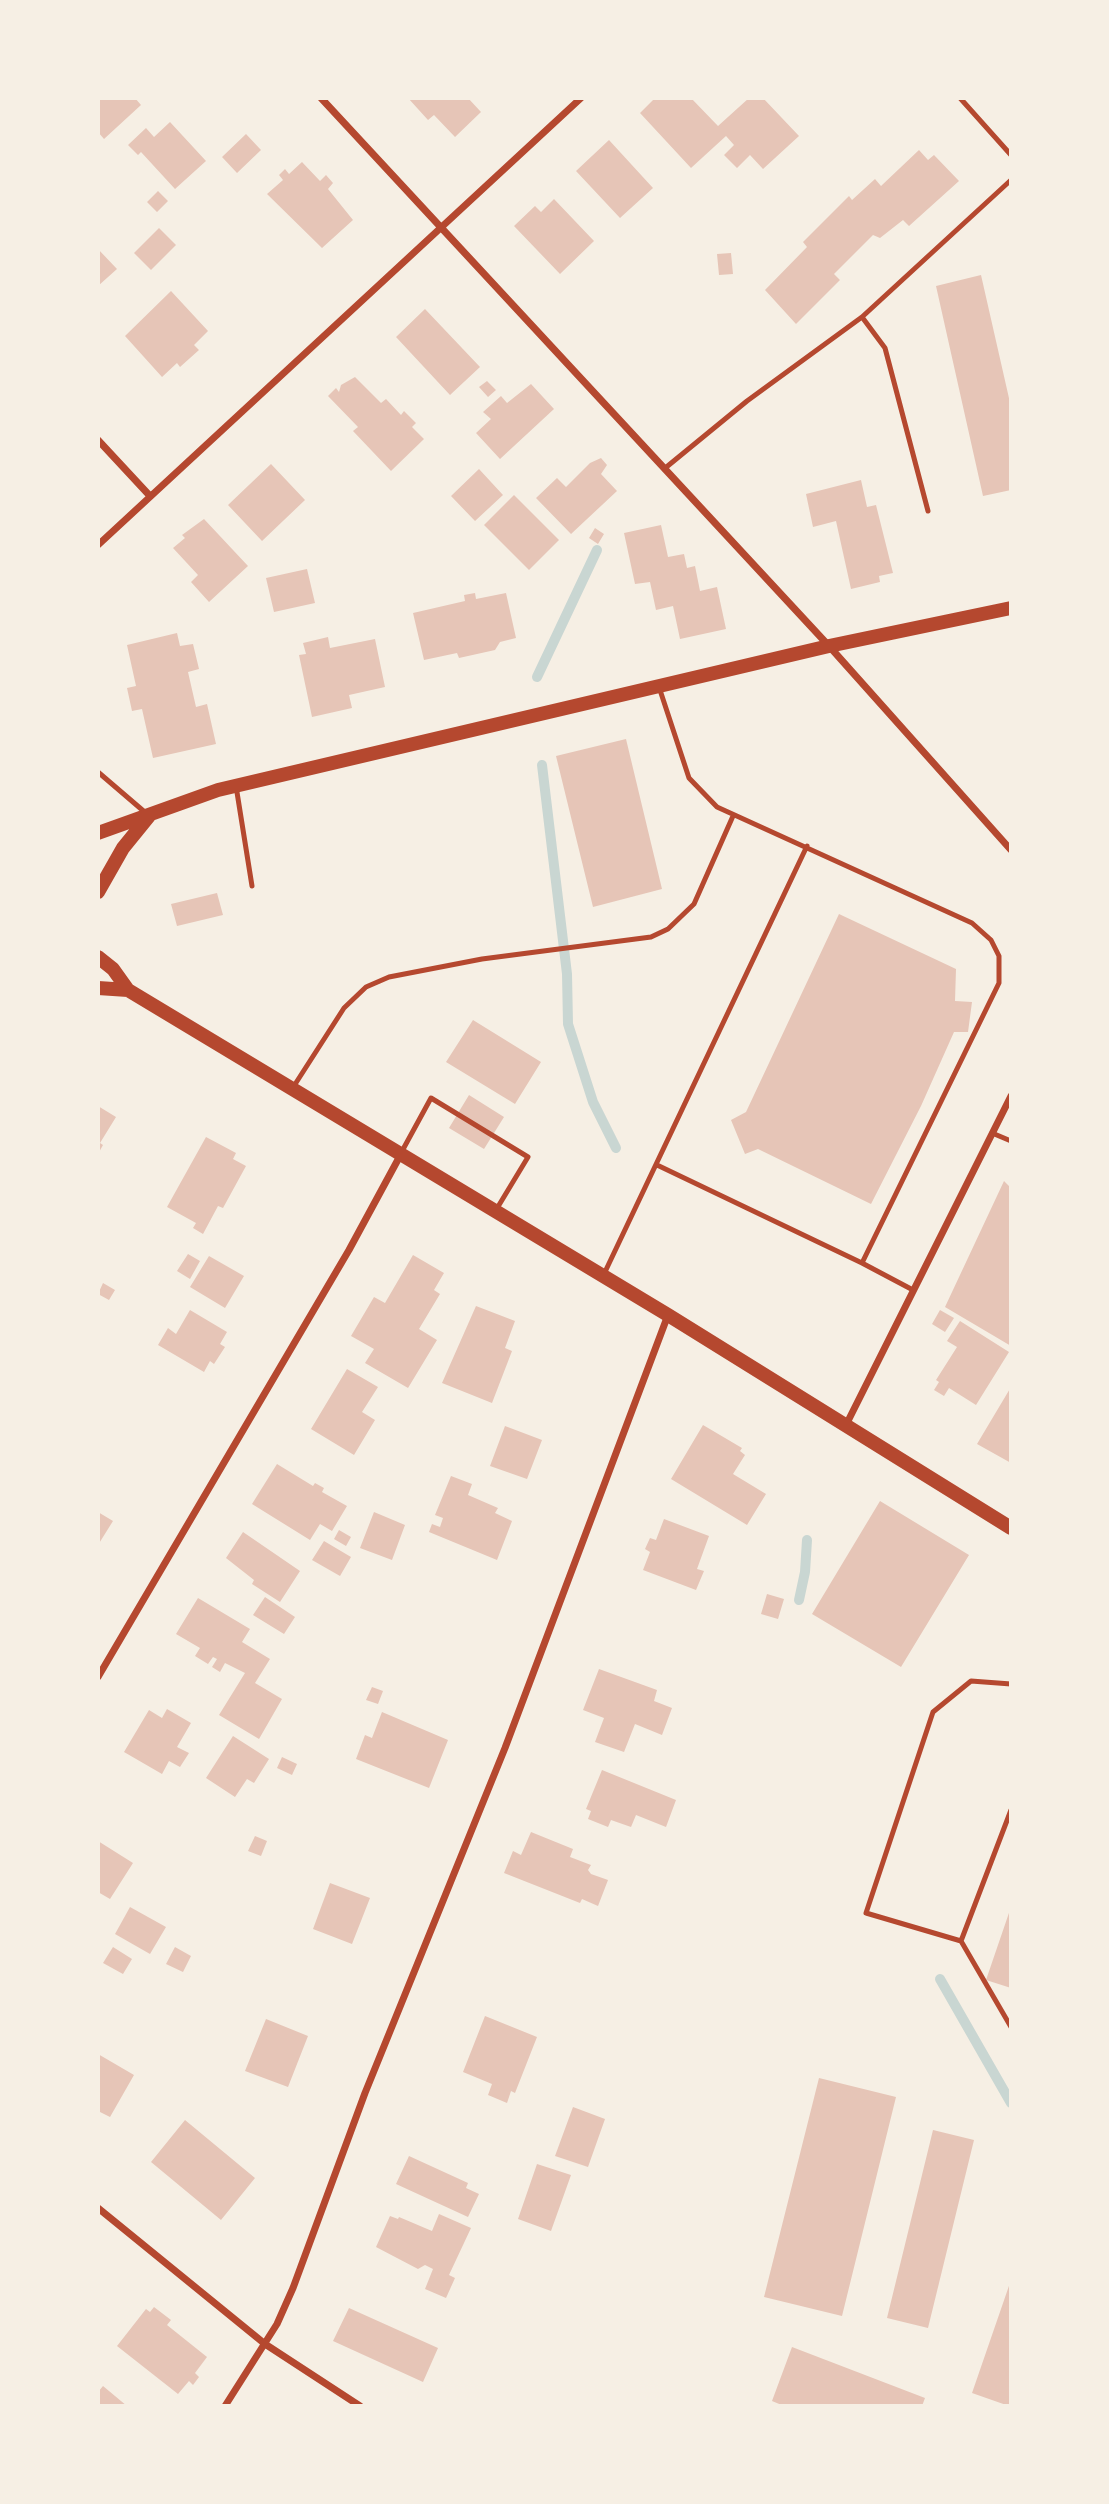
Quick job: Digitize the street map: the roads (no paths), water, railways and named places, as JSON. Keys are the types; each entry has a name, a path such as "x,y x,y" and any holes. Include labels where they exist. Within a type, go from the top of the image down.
{"main road":[{"path":"98,833 149,816 182,801 236,786 829,646 1011,608"},
{"path":"98,892 123,848 149,816"},
{"path":"98,957 113,969 128,990 668,1315 1011,1528"},
{"path":"98,988 128,990"}],"street":[{"path":"321,98 829,646 1011,850"},
{"path":"98,545 581,98"},
{"path":"98,440 150,496"},
{"path":"846,1426 1011,1096"},
{"path":"98,1677 349,1250 401,1153"},
{"path":"225,2406 265,2344 293,2288 365,2093 505,1748 668,1315"},
{"path":"98,2208 265,2344 360,2406"}],"lane":[{"path":"960,98 1011,155"},
{"path":"664,468 747,401 862,317 1011,180"},
{"path":"862,317 885,348 928,512"},
{"path":"659,687 689,778 699,791 733,817 807,846 972,923 991,940 999,956 999,983 862,1264"},
{"path":"98,772 149,816"},
{"path":"236,786 252,886"},
{"path":"292,1089 344,1008 366,988 388,977 540,951 651,937 684,917 695,904 733,817"},
{"path":"603,1277 807,846"},
{"path":"401,1153 431,1098 528,1157 496,1211"},
{"path":"992,1133 1011,1142"},
{"path":"657,1165 913,1290"},
{"path":"1011,1684 971,1681 933,1712 866,1913 961,1941 1011,2027"},
{"path":"961,1941 1011,1810"}],"waterway":[{"path":"537,677 597,550"},
{"path":"542,765 567,974 568,1024 593,1102 616,1148"},
{"path":"799,1600 805,1572 807,1540"},
{"path":"940,1979 1011,2103"}]}
